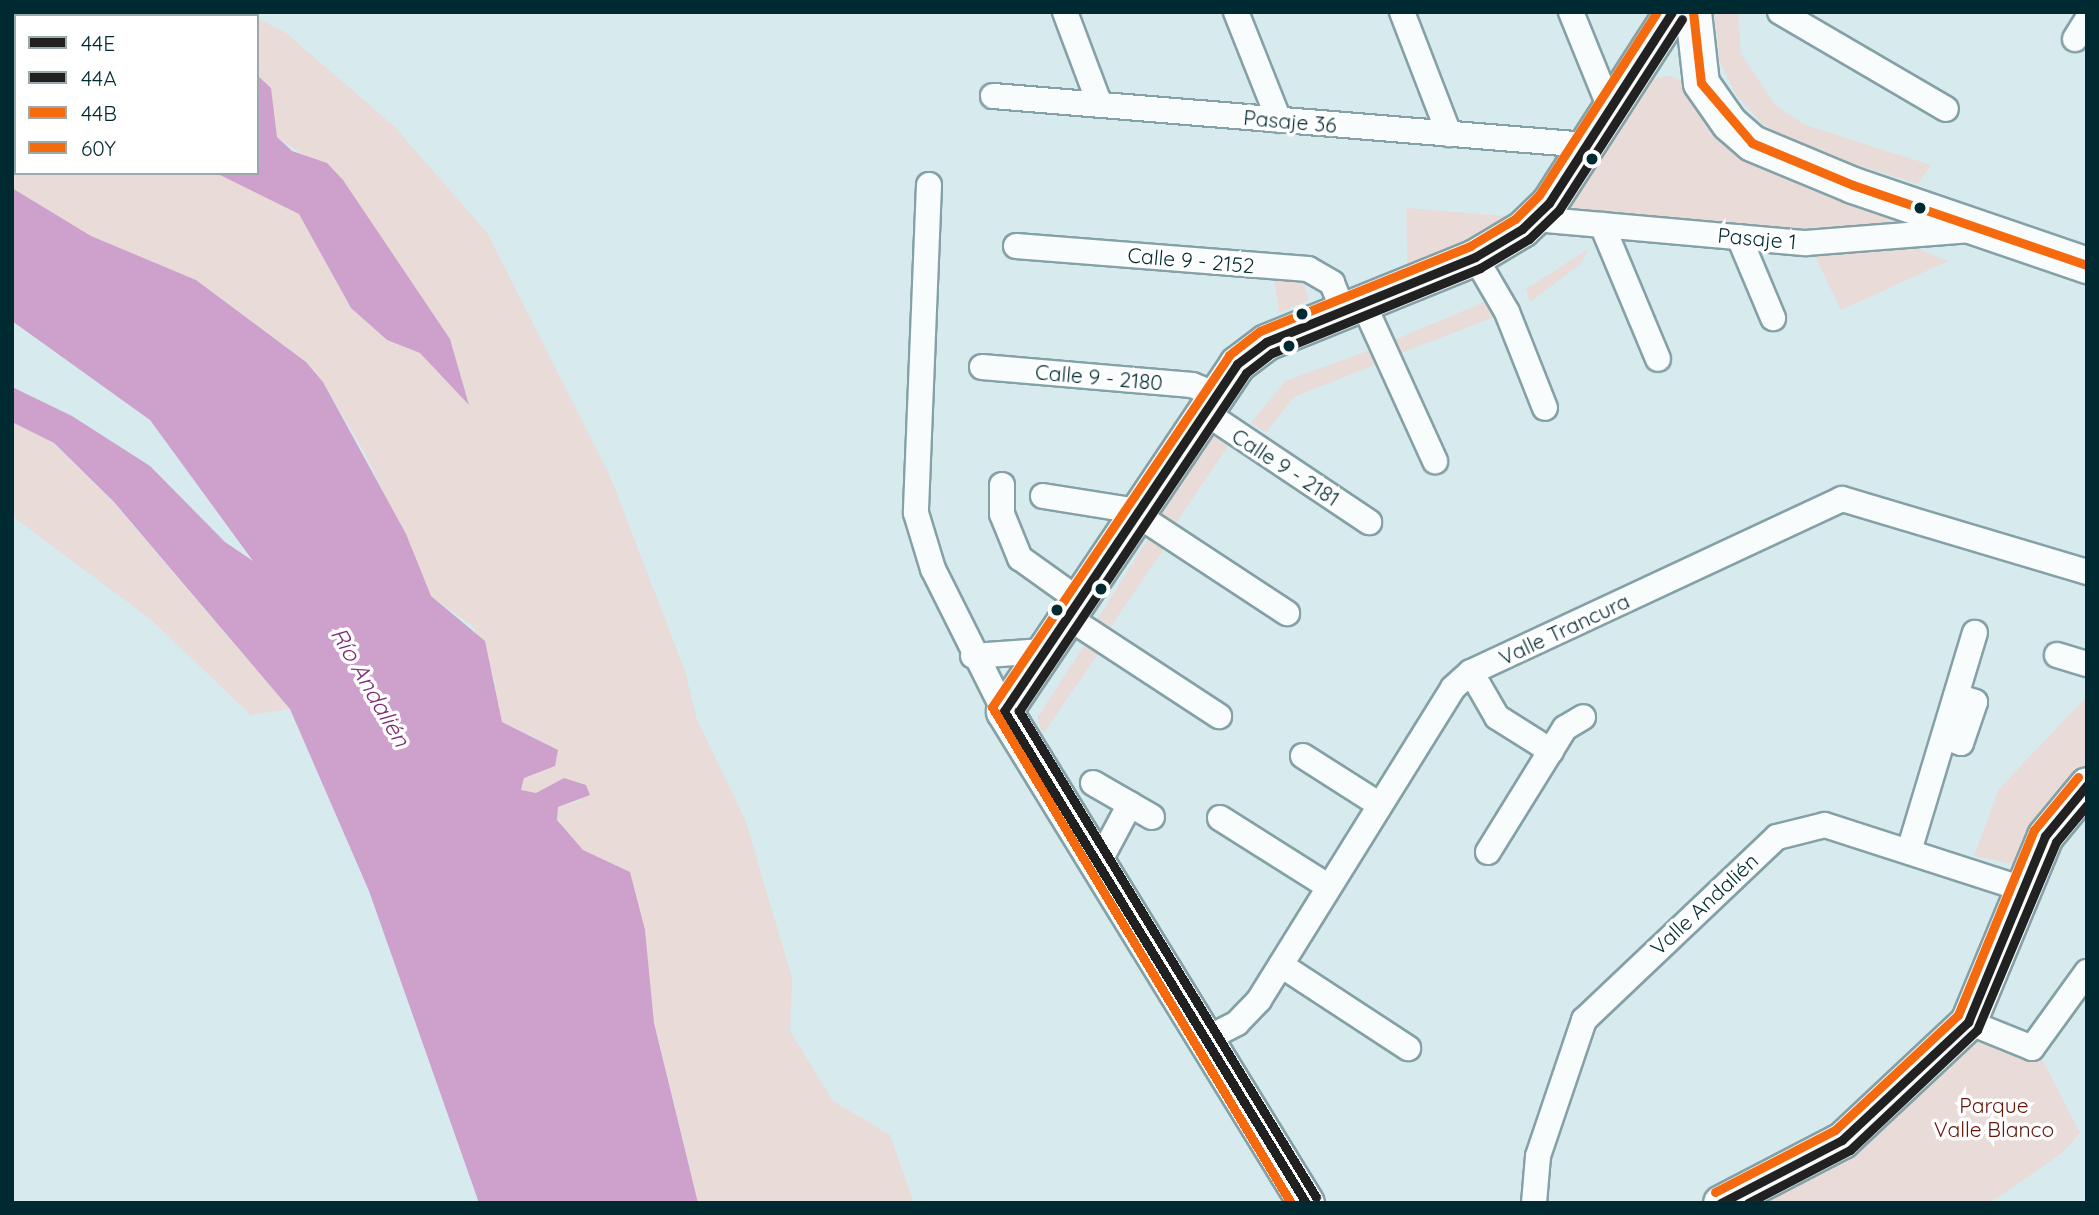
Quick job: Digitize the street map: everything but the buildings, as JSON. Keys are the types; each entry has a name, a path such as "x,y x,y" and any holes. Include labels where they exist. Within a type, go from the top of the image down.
{"street":[{"path":"1065,12 1100,105"},
{"path":"1236,12 1279,120"},
{"path":"1402,12 1450,134"},
{"path":"1571,12 1610,108"},
{"path":"1004,711 1208,403 1237,364 1266,342 1475,257 1535,219 1587,145 1672,12"},
{"path":"1693,12 1697,73 1719,111 1752,142 1979,229 2087,265"},
{"path":"1780,12 1946,109"},
{"path":"1640,62 1697,73"},
{"name":"Pasaje 36","path":"993,96 1587,145"},
{"path":"929,185 916,513 933,569 973,656 1004,711 1306,1203"},
{"name":"Pasaje 1","path":"1535,219 1806,243 1979,229"},
{"path":"1602,225 1658,359"},
{"path":"1740,237 1773,318"},
{"name":"Calle 9 - 2152","path":"1016,246 1308,269 1332,283 1353,307 1435,461"},
{"path":"1475,257 1507,312 1545,408"},
{"name":"Calle 9 - 2180","path":"982,367 1192,385 1208,403"},
{"name":"Calle 9 - 2181","path":"1208,403 1369,522"},
{"path":"1002,485 1002,514 1020,558 1072,607 1219,716"},
{"path":"1043,496 1135,513 1287,613"},
{"name":"Valle Trancura","path":"1206,1039 1246,1016 1281,965 1453,688 1471,672 1842,499 2087,572"},
{"path":"1909,851 1944,737 1961,743 1975,702 1956,696 1976,633"},
{"path":"973,656 1042,651"},
{"path":"2057,655 2087,664"},
{"path":"1471,672 1497,717 1551,751"},
{"path":"1488,852 1569,724 1583,717"},
{"path":"1303,755 1380,805"},
{"path":"1093,783 1152,817"},
{"path":"1721,1203 1842,1140 1968,1022 2052,823 2087,785"},
{"path":"1098,864 1130,804"},
{"path":"1220,818 1329,887"},
{"name":"Valle Andalién","path":"1534,1203 1538,1156 1577,1037 1594,1007 1788,831 1825,825 2023,889"},
{"path":"1281,965 1408,1048"},
{"path":"1968,1022 2032,1048 2087,972"}],"green space":[{"path":"12,12 250,14 14,14 12,60"},
{"path":"1714,12 1738,12 1741,54 1777,107 1808,126 1931,165 1918,184 1798,146 1763,124 1736,95 1720,62"},
{"path":"259,19 286,33 395,127 488,234 610,476 685,671 697,720 745,819 792,978 790,1031 833,1101 890,1135 914,1203 698,1203 654,1023 645,930 630,872 583,850 557,820 558,807 582,800 564,778 536,793 521,790 539,739 502,722 493,700 495,681 474,627 431,596 366,455 323,382 306,362 196,280 91,236 12,188 14,161 14,175 222,175 242,181 299,214 351,308 387,340 420,353 469,404 450,339 343,180 276,137 271,88 259,77"},
{"path":"1670,76 1683,81 1698,107 1939,226 1849,235 1561,212 1651,79"},
{"path":"1406,208 1531,218 1408,277"},
{"path":"1916,248 1948,261 1841,310 1814,254"},
{"path":"1588,249 1581,264 1530,302 1526,289"},
{"path":"1274,275 1301,277 1309,300 1279,313"},
{"path":"1498,296 1507,312 1396,355 1390,342"},
{"path":"1384,345 1390,359 1294,397 1266,432 1251,423 1285,381"},
{"path":"12,422 53,443 114,503 290,709 251,715 149,618 12,516"},
{"path":"1211,432 1230,443 1174,526 1160,518"},
{"path":"1153,531 1170,540 1109,629 1096,621"},
{"path":"1087,641 1102,648 1043,734 1037,718"},
{"path":"2087,696 2087,766 2036,817 2013,864 1974,856 1999,789"},
{"name":"Parque Valle Blanco","path":"1980,1037 2043,1061 2080,1133 2062,1153 1990,1203 1758,1203 1854,1157"}],"water":[{"path":"259,77 271,88 277,137 292,151 327,163 343,180 450,339 469,405 420,353 387,340 351,308 299,214 220,175 259,175"},
{"name":"Río Andalién","path":"12,188 91,236 196,280 306,362 323,382 406,534 431,596 485,641 502,722 558,750 555,766 524,778 521,790 536,793 564,778 586,785 590,795 558,807 557,820 583,850 630,872 645,930 654,1023 698,1203 479,1203 369,891 290,709 114,502 54,443 12,422 12,387 72,416 150,466 225,542 253,561 150,420 12,321"}],"transit line":[{"name":"44B","path":"1291,1203 992,707 1229,355 1260,331 1470,246 1515,219 1539,195 1657,12"},
{"name":"44E","path":"1306,1203 1004,711 1237,364 1266,342 1475,257 1522,229 1549,203 1672,12"},
{"name":"60Y","path":"1693,12 1701,83 1752,143 1853,185 2087,265"},
{"name":"44A","path":"1316,1197 1019,711 1246,373 1272,353 1480,268 1529,239 1559,210 1682,19"},
{"name":"44B","path":"1715,1192 1835,1130 1958,1015 2034,830 2078,777"},
{"name":"44E","path":"1721,1203 1842,1140 1968,1022 2045,836 2087,785"},
{"name":"44A","path":"1748,1203 1850,1150 1977,1030 2056,842 2087,805"}]}
